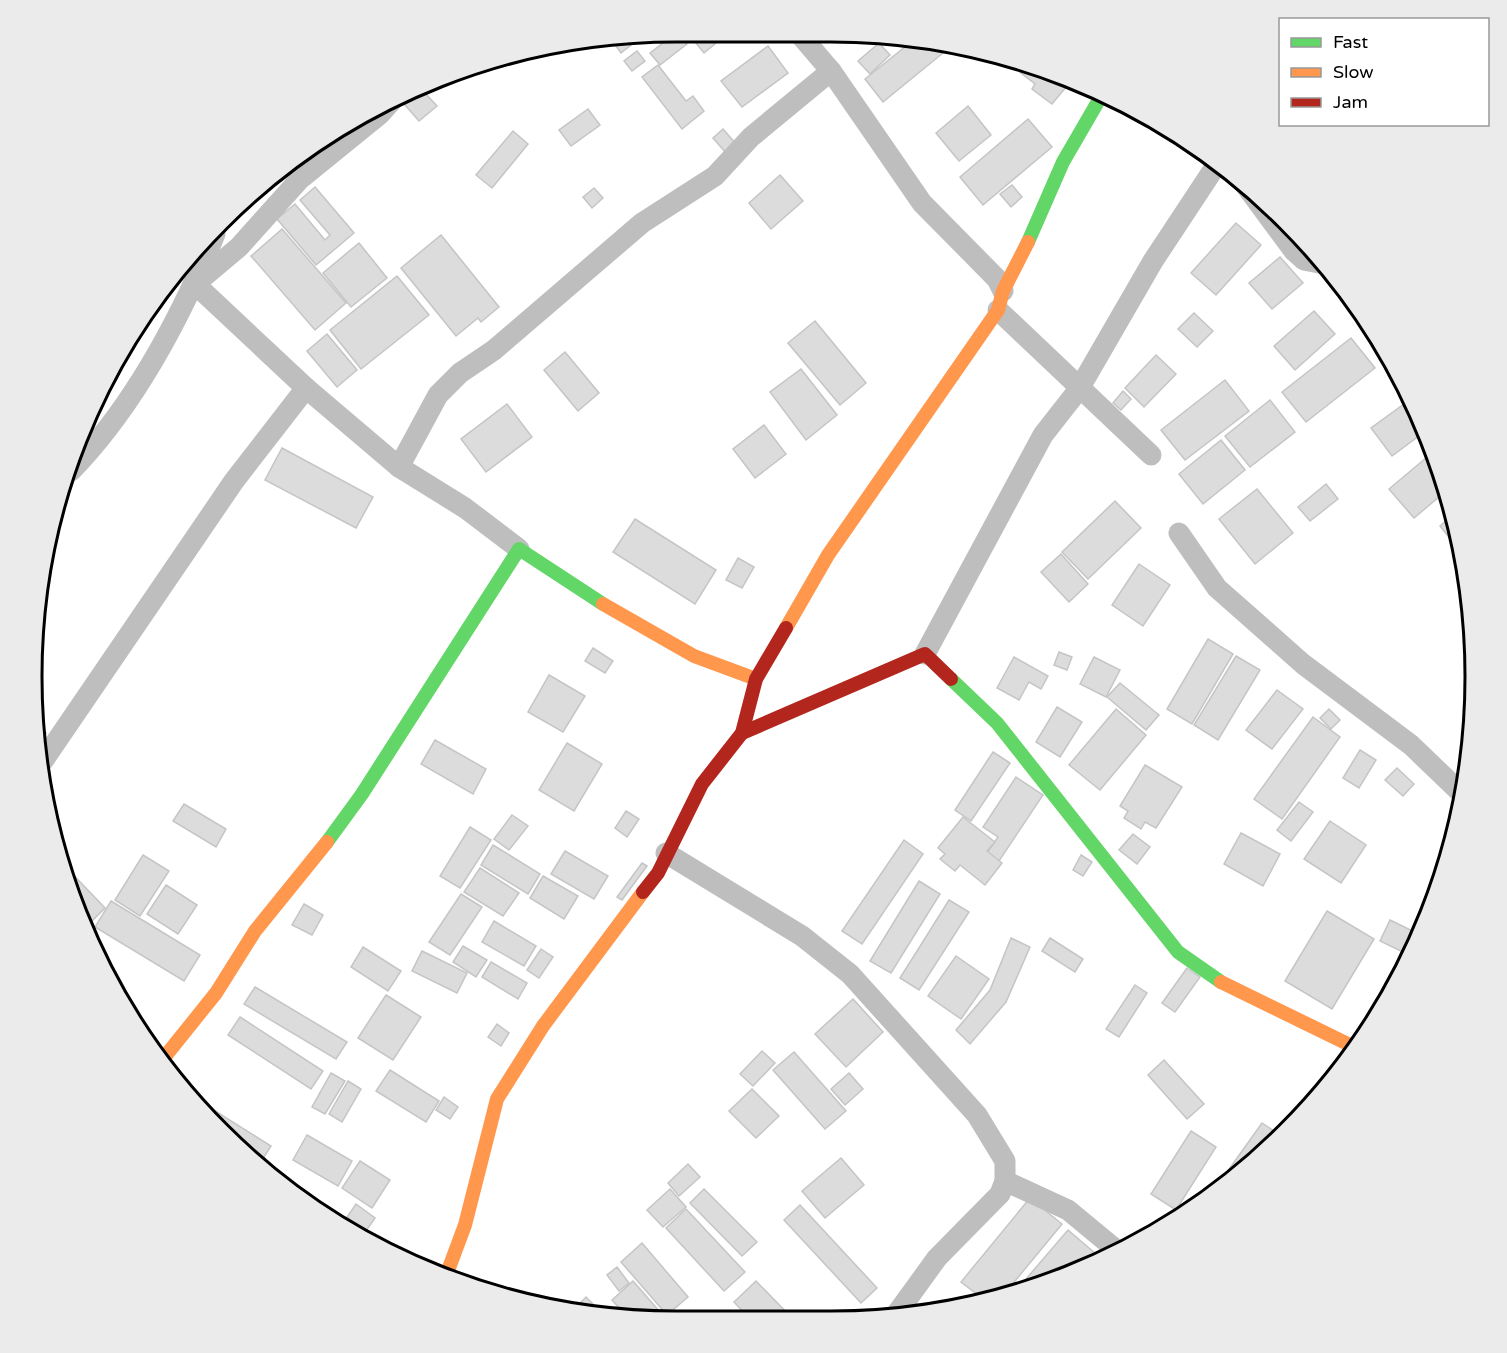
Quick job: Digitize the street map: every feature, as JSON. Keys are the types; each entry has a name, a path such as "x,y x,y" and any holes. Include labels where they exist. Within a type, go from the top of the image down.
{"street":[{"path":"806,42 831,71 922,203 997,279 1000,301 1079,389 1150,455"},
{"path":"399,467 438,395 460,373 494,350 642,223 715,176 751,137 831,71"},
{"path":"449,1268 465,1225 497,1099 543,1026 658,873 702,784 742,733 756,679 828,555 1000,301 1035,230 1063,162 1098,101"},
{"path":"195,284 239,247 300,179 374,119"},
{"path":"742,733 926,654 1043,435 1079,389 1152,261 1213,170"},
{"path":"1272,221 1294,251 1304,260 1311,261"},
{"path":"80,462 100,441 159,348 195,284 210,247"},
{"path":"195,284 306,388 399,467 465,508 579,590 720,669 756,679"},
{"path":"47,756 234,481 306,388"},
{"path":"1179,532 1217,588 1303,664 1411,745 1455,787"},
{"path":"167,1054 216,993 255,931 306,870 362,794 519,549"},
{"path":"926,654 997,723 1178,952 1215,979 1348,1044"},
{"path":"666,853 802,936 850,975 977,1115 1005,1161 1005,1181 1000,1194 936,1258 902,1307"},
{"path":"1005,1181 1068,1210 1111,1246"}],"building":[{"path":"664,42 685,42 687,44 660,65 650,53"},
{"path":"695,42 717,42 704,53"},
{"path":"634,43 621,53 615,45"},
{"path":"878,44 890,55 870,74 858,61"},
{"path":"768,46 788,73 742,107 721,81"},
{"path":"906,46 944,52 883,102 865,79"},
{"path":"637,51 645,61 632,71 624,61"},
{"path":"658,65 686,101 693,96 704,111 682,129 642,77"},
{"path":"1019,71 1066,87 1052,104 1032,89 1035,84"},
{"path":"426,94 437,106 419,121 405,105"},
{"path":"968,106 991,135 959,161 936,133"},
{"path":"588,109 600,125 571,146 559,130"},
{"path":"1028,119 1052,147 983,205 960,177"},
{"path":"723,129 736,144 726,153 713,138"},
{"path":"513,131 528,144 492,188 476,175"},
{"path":"780,175 803,201 771,229 749,203"},
{"path":"1012,185 1022,197 1011,207 1000,194"},
{"path":"315,187 354,233 316,265 277,219 295,204 325,240 330,235 300,200"},
{"path":"594,188 603,198 592,208 583,197"},
{"path":"1236,223 1261,245 1216,295 1191,273"},
{"path":"282,229 346,303 315,330 251,256"},
{"path":"441,235 499,307 481,322 478,318 456,336 401,268"},
{"path":"359,243 387,278 351,307 323,273"},
{"path":"1280,257 1303,283 1272,309 1249,283"},
{"path":"397,276 429,315 361,369 330,330"},
{"path":"1314,311 1335,334 1295,370 1274,346"},
{"path":"1194,313 1213,331 1197,347 1178,329"},
{"path":"815,321 866,383 840,405 788,343"},
{"path":"327,334 357,370 337,387 307,351"},
{"path":"1351,338 1375,368 1306,422 1282,392"},
{"path":"565,352 599,393 578,411 544,370"},
{"path":"1156,355 1176,374 1144,407 1125,388"},
{"path":"801,369 837,415 806,440 770,392"},
{"path":"1225,380 1249,411 1185,460 1161,430"},
{"path":"1123,391 1131,399 1121,410 1113,403"},
{"path":"1270,400 1295,432 1250,467 1225,436"},
{"path":"507,404 532,437 486,472 461,439"},
{"path":"1404,404 1418,437 1392,456 1371,428"},
{"path":"764,425 786,454 755,478 733,449"},
{"path":"1221,440 1245,470 1203,504 1179,474"},
{"path":"282,448 373,497 356,528 265,480"},
{"path":"1426,458 1438,497 1414,518 1389,489"},
{"path":"1326,484 1338,499 1310,521 1298,507"},
{"path":"1257,489 1293,533 1255,564 1219,519"},
{"path":"1115,501 1141,528 1088,579 1062,552"},
{"path":"635,519 716,570 695,604 613,552"},
{"path":"1445,521 1449,537 1440,526"},
{"path":"1061,554 1088,584 1069,602 1041,572"},
{"path":"738,558 754,567 742,588 726,580"},
{"path":"1139,564 1170,585 1143,626 1112,605"},
{"path":"1208,639 1233,654 1192,724 1167,709"},
{"path":"593,648 613,661 605,673 585,661"},
{"path":"1059,652 1072,657 1067,670 1054,665"},
{"path":"1236,656 1260,670 1218,740 1194,725"},
{"path":"1014,657 1048,676 1041,689 1029,682 1019,700 997,688"},
{"path":"1094,657 1120,670 1106,697 1080,684"},
{"path":"549,675 585,696 563,732 528,712"},
{"path":"1120,683 1159,715 1146,730 1107,697"},
{"path":"1277,690 1303,709 1272,749 1246,730"},
{"path":"1057,707 1082,722 1060,757 1036,742"},
{"path":"1116,709 1146,735 1100,790 1069,765"},
{"path":"1329,709 1340,720 1331,729 1320,718"},
{"path":"1313,717 1340,737 1282,819 1254,799"},
{"path":"435,740 486,769 473,794 421,764"},
{"path":"567,743 602,764 574,811 539,790"},
{"path":"1360,750 1376,760 1359,788 1343,778"},
{"path":"993,752 1010,763 971,821 955,810"},
{"path":"1145,765 1182,787 1156,828 1145,822 1141,829 1124,818 1128,811 1120,806"},
{"path":"1397,768 1414,784 1403,796 1385,780"},
{"path":"1016,777 1043,795 999,861 987,853 998,837 983,827"},
{"path":"1299,802 1313,812 1291,841 1277,830"},
{"path":"184,804 226,829 216,847 173,821"},
{"path":"626,811 639,819 627,837 615,828"},
{"path":"512,815 528,826 509,850 494,839"},
{"path":"963,817 995,842 987,851 1002,863 985,885 960,865 955,871 940,859 945,854 938,848"},
{"path":"1330,821 1366,845 1341,883 1304,859"},
{"path":"470,827 491,840 460,888 440,876"},
{"path":"1241,833 1280,854 1263,886 1224,864"},
{"path":"1133,834 1150,847 1137,864 1119,850"},
{"path":"904,840 923,854 862,944 842,931"},
{"path":"493,845 540,874 528,894 481,865"},
{"path":"565,851 608,876 594,899 551,874"},
{"path":"143,855 169,871 140,916 115,900"},
{"path":"1081,855 1092,862 1083,876 1073,870"},
{"path":"642,863 647,866 622,900 617,897"},
{"path":"480,868 519,893 503,916 464,892"},
{"path":"543,876 578,896 564,919 530,898"},
{"path":"75,877 105,908 91,922"},
{"path":"919,881 940,894 891,973 870,961"},
{"path":"166,885 197,905 178,934 147,914"},
{"path":"461,894 482,907 450,955 429,942"},
{"path":"949,900 969,912 919,990 900,978"},
{"path":"111,901 200,955 184,981 95,927"},
{"path":"304,904 323,915 312,935 292,925"},
{"path":"1327,911 1374,939 1332,1009 1285,981"},
{"path":"1390,920 1412,931 1402,952 1380,941"},
{"path":"494,921 536,946 524,966 482,942"},
{"path":"1011,938 1030,947 1006,1002 970,1044 956,1030 990,990"},
{"path":"1050,938 1083,959 1075,972 1042,951"},
{"path":"463,946 487,960 476,977 453,962"},
{"path":"363,947 401,971 388,991 351,967"},
{"path":"541,949 553,957 539,978 527,970"},
{"path":"422,951 467,973 457,993 412,971"},
{"path":"956,956 989,979 961,1019 928,996"},
{"path":"491,962 527,983 518,999 482,977"},
{"path":"1187,968 1200,977 1175,1012 1162,1003"},
{"path":"1135,985 1147,993 1119,1037 1106,1029"},
{"path":"255,987 347,1042 336,1059 244,1004"},
{"path":"386,995 421,1017 393,1060 358,1038"},
{"path":"853,999 883,1032 846,1067 815,1034"},
{"path":"240,1017 323,1071 311,1089 228,1035"},
{"path":"497,1024 509,1033 501,1046 488,1037"},
{"path":"762,1051 775,1063 753,1086 740,1074"},
{"path":"794,1052 846,1111 825,1129 773,1070"},
{"path":"1164,1060 1204,1104 1187,1119 1148,1075"},
{"path":"390,1070 439,1101 426,1122 376,1091"},
{"path":"331,1073 345,1081 325,1114 312,1107"},
{"path":"849,1073 863,1089 845,1105 831,1089"},
{"path":"348,1081 361,1089 342,1122 329,1114"},
{"path":"752,1089 779,1116 756,1138 729,1111"},
{"path":"444,1097 458,1107 450,1119 436,1110"},
{"path":"213,1110 271,1146 263,1158"},
{"path":"1262,1123 1273,1131 1249,1154 1227,1172"},
{"path":"1191,1131 1216,1147 1178,1207 1175,1209 1151,1194"},
{"path":"307,1135 352,1161 338,1186 293,1160"},
{"path":"841,1158 864,1185 825,1218 802,1191"},
{"path":"360,1161 390,1180 372,1208 342,1188"},
{"path":"688,1164 700,1177 679,1196 668,1183"},
{"path":"670,1189 686,1207 663,1227 647,1210"},
{"path":"704,1189 757,1242 742,1256 690,1203"},
{"path":"1030,1198 1062,1224 1013,1283 976,1294 961,1282"},
{"path":"356,1204 375,1218 367,1230 347,1217"},
{"path":"800,1205 877,1288 861,1303 784,1220"},
{"path":"686,1209 745,1272 724,1291 666,1228"},
{"path":"1068,1230 1095,1253 1073,1263 1025,1280"},
{"path":"642,1243 688,1297 672,1311 663,1311 621,1262"},
{"path":"617,1267 629,1283 619,1291 607,1275"},
{"path":"633,1281 659,1311 620,1308 612,1300"},
{"path":"756,1281 785,1311 742,1311 734,1302"},
{"path":"586,1297 595,1306 594,1306 579,1304"}],"traffic: fast":[{"path":"1028,242 1063,162 1098,101"},
{"path":"327,842 362,794 519,549 603,604"},
{"path":"951,679 997,723 1178,952 1221,982"}],"traffic: slow":[{"path":"786,628 828,555 998,310 1003,291 1028,242"},
{"path":"603,604 694,656 756,679"},
{"path":"167,1054 216,993 255,931 327,842"},
{"path":"449,1268 465,1225 497,1099 543,1026 643,892"},
{"path":"1221,982 1348,1044"}],"traffic: jam":[{"path":"643,892 658,873 702,784 742,733 756,679 786,628"},
{"path":"742,733 925,654 951,679"}]}
